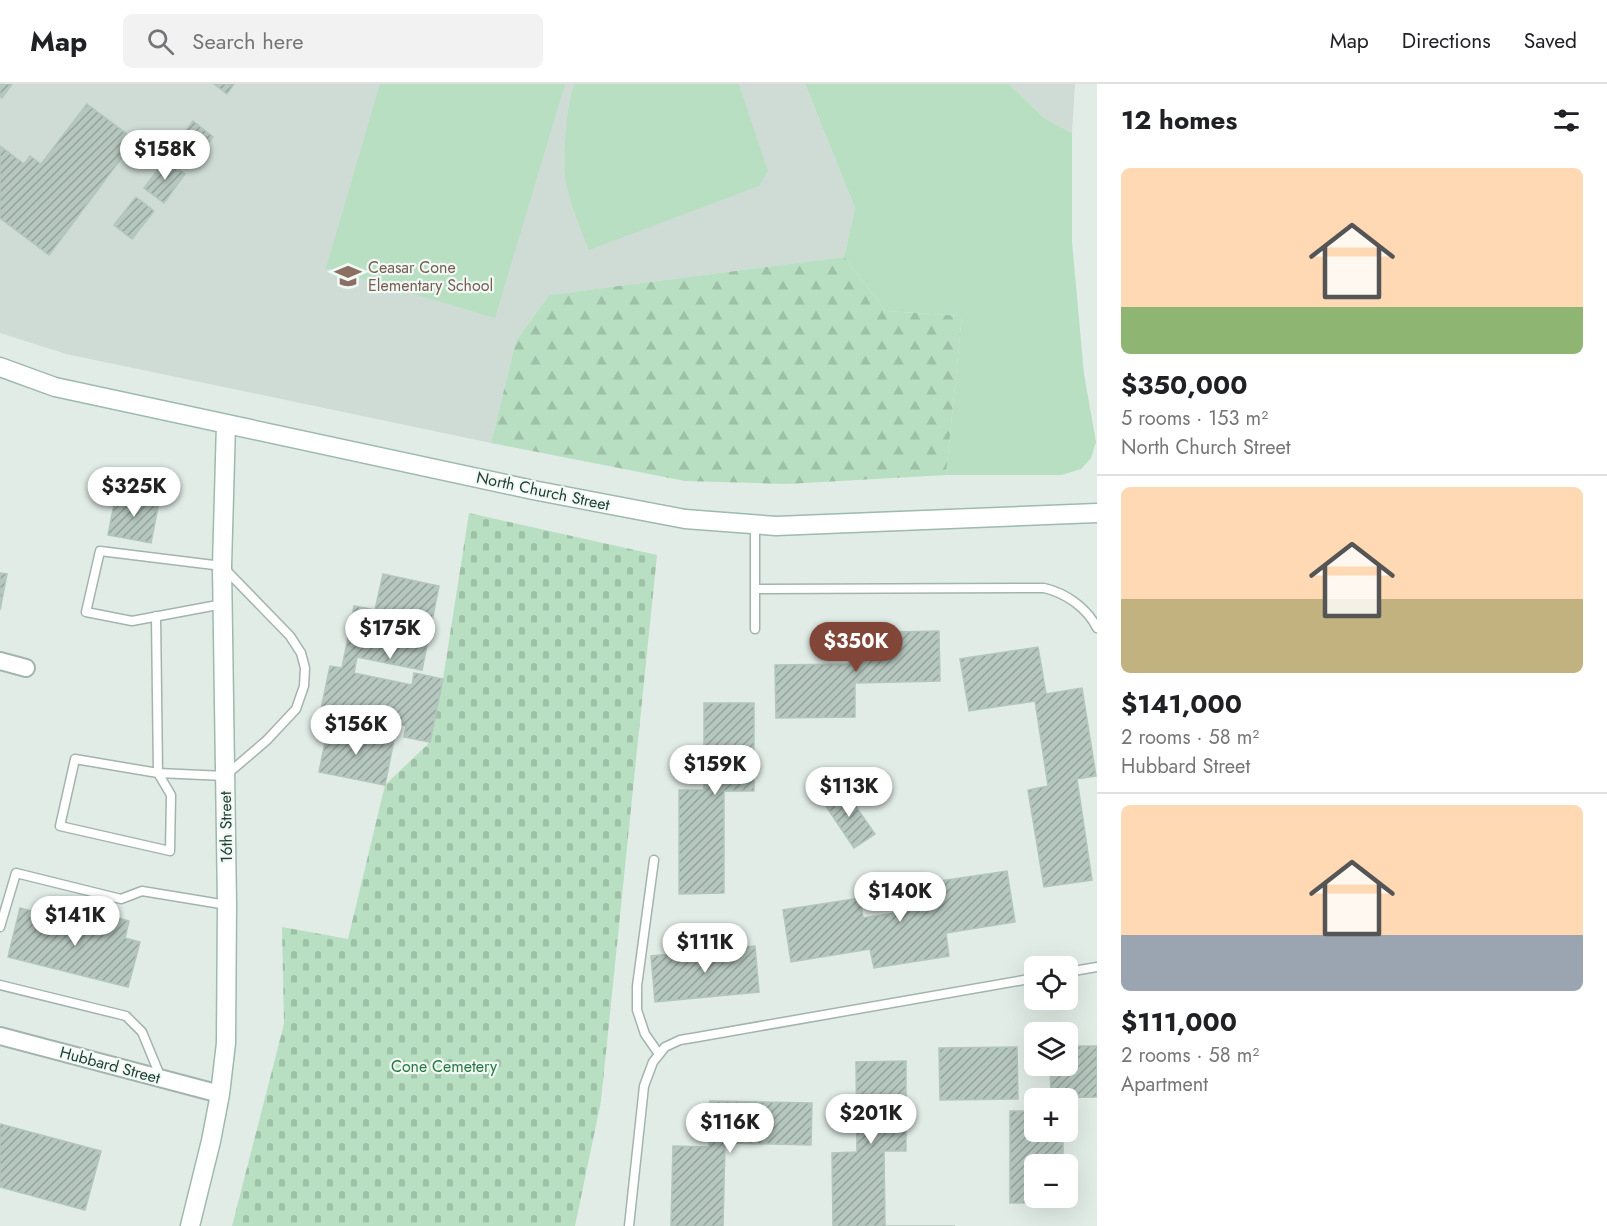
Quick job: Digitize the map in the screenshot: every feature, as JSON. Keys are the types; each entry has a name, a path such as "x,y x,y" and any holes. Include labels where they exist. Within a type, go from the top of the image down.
{"main road":[{"name":"North Church Street","path":"0,367 55,387 532,490 685,519 776,525 1097,513"},
{"name":"16th Street","path":"190,1226 211,1141 226,1043 227,905 222,566 226,424"}],"street":[{"path":"0,661 26,668"},
{"name":"Hubbard Street","path":"0,1036 220,1094"}],"lane":[{"path":"755,524 755,629"},
{"path":"156,616 158,773 171,795 170,851 60,826 75,759 158,773 225,776 267,740 296,709 304,686 305,668 301,652 290,636 222,566 100,551 86,612 132,621 156,616 223,604"},
{"path":"755,589 1044,588 1070,598 1091,617 1097,628"},
{"path":"654,860 637,986 637,1010 645,1034 659,1054"},
{"path":"0,927 16,873 121,899 142,891 227,905"},
{"path":"1078,970 1097,967"},
{"path":"629,1226 644,1086 652,1062 665,1047 680,1040 1024,980"},
{"path":"0,985 126,1016 142,1032 161,1078"}],"shaded area":[{"name":"Ceasar Cone Elementary School","path":"0,84 805,84 855,208 844,257 549,295 516,341 491,443 66,354 0,333"},
{"path":"1009,84 1075,84 1072,133 1044,118"}],"green space":[{"path":"380,84 565,84 495,318 326,268"},
{"path":"575,84 739,84 768,171 759,186 589,250 571,203 565,175 568,114"},
{"path":"805,84 1009,84 1044,118 1072,133 1072,242 1084,374 1096,442 1091,458 1081,469 1062,475 946,475 962,316 886,311 844,257 855,208"},
{"path":"844,257 886,311 962,316 946,475 787,484 685,481 491,443 516,341 549,295"},
{"name":"Cone Cemetery","path":"469,513 657,555 601,1101 575,1226 232,1226 284,1024 282,927 348,939 385,785 430,742 443,679"}],"building":[{"path":"0,84 12,84 2,98 0,96"},
{"path":"214,84 234,84 227,94"},
{"path":"87,104 135,140 49,255 0,218 0,146 24,164 30,156 41,164"},
{"path":"193,121 213,137 190,168 169,152"},
{"path":"166,159 185,174 164,203 144,188"},
{"path":"136,197 154,211 132,239 114,225"},
{"path":"116,494 159,502 151,543 108,535"},
{"path":"0,573 7,574 0,610"},
{"path":"383,574 439,586 422,670 357,657 354,673 412,685 414,673 443,679 430,742 404,737 406,726 321,709 330,666 342,668 354,606 375,610"},
{"path":"939,631 940,681 855,683 855,717 776,718 775,665 849,664 849,633"},
{"path":"1038,647 1046,694 1082,688 1096,776 1077,779 1092,880 1044,887 1028,790 1048,786 1035,701 969,711 960,659"},
{"path":"704,703 754,703 754,791 724,791 724,893 679,894 679,790 704,790"},
{"path":"328,727 394,740 385,785 319,772"},
{"path":"843,788 875,834 854,848 823,802"},
{"path":"1007,871 1015,922 946,933 949,956 874,968 870,949 791,962 783,910 860,898 863,918 938,906 934,882"},
{"path":"20,908 110,931 114,917 129,921 125,938 140,942 128,987 8,957"},
{"path":"755,946 759,992 655,1002 651,956"},
{"path":"1078,1046 1097,1046 1097,1097 1078,1097 1078,1088 1051,1088 1050,1076 1078,1076"},
{"path":"1017,1047 1018,1099 940,1100 939,1048"},
{"path":"906,1061 906,1151 884,1151 885,1226 833,1226 832,1153 857,1152 856,1062"},
{"path":"710,1101 812,1103 811,1145 725,1143 723,1226 671,1226 673,1146 709,1147"},
{"path":"1010,1111 1024,1111 1024,1142 1063,1142 1063,1154 1024,1154 1024,1203 1010,1203"},
{"path":"0,1124 101,1151 85,1210 0,1187"}],"place":[{"name":"Ceasar Cone Elementary School","path":"348,276"}]}
